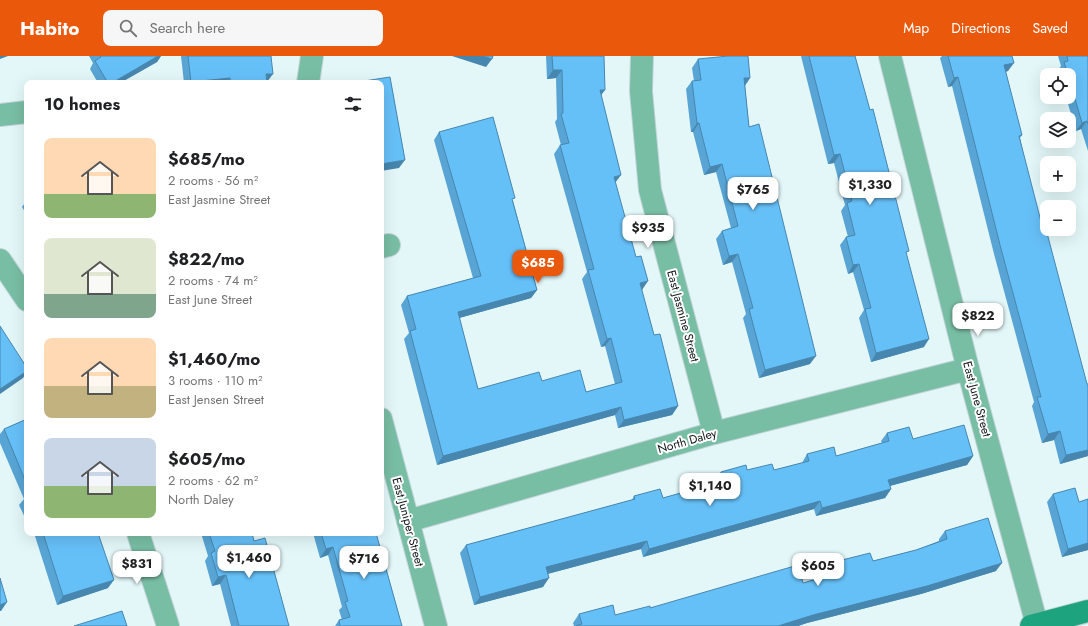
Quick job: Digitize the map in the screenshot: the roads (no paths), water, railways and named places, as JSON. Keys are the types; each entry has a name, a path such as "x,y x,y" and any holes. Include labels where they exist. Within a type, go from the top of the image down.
{"street":[{"path":"308,80 312,56"},
{"name":"East Jasmine Street","path":"642,56 642,91 650,190 714,433"},
{"name":"East June Street","path":"890,56 1034,625"},
{"path":"0,115 24,112"},
{"path":"0,260 24,296"},
{"name":"North Daley","path":"408,521 714,433 968,369"},
{"name":"East Juniper Street","path":"384,430 436,626"},
{"path":"139,536 168,626"},
{"path":"1034,625 1088,611"}]}
